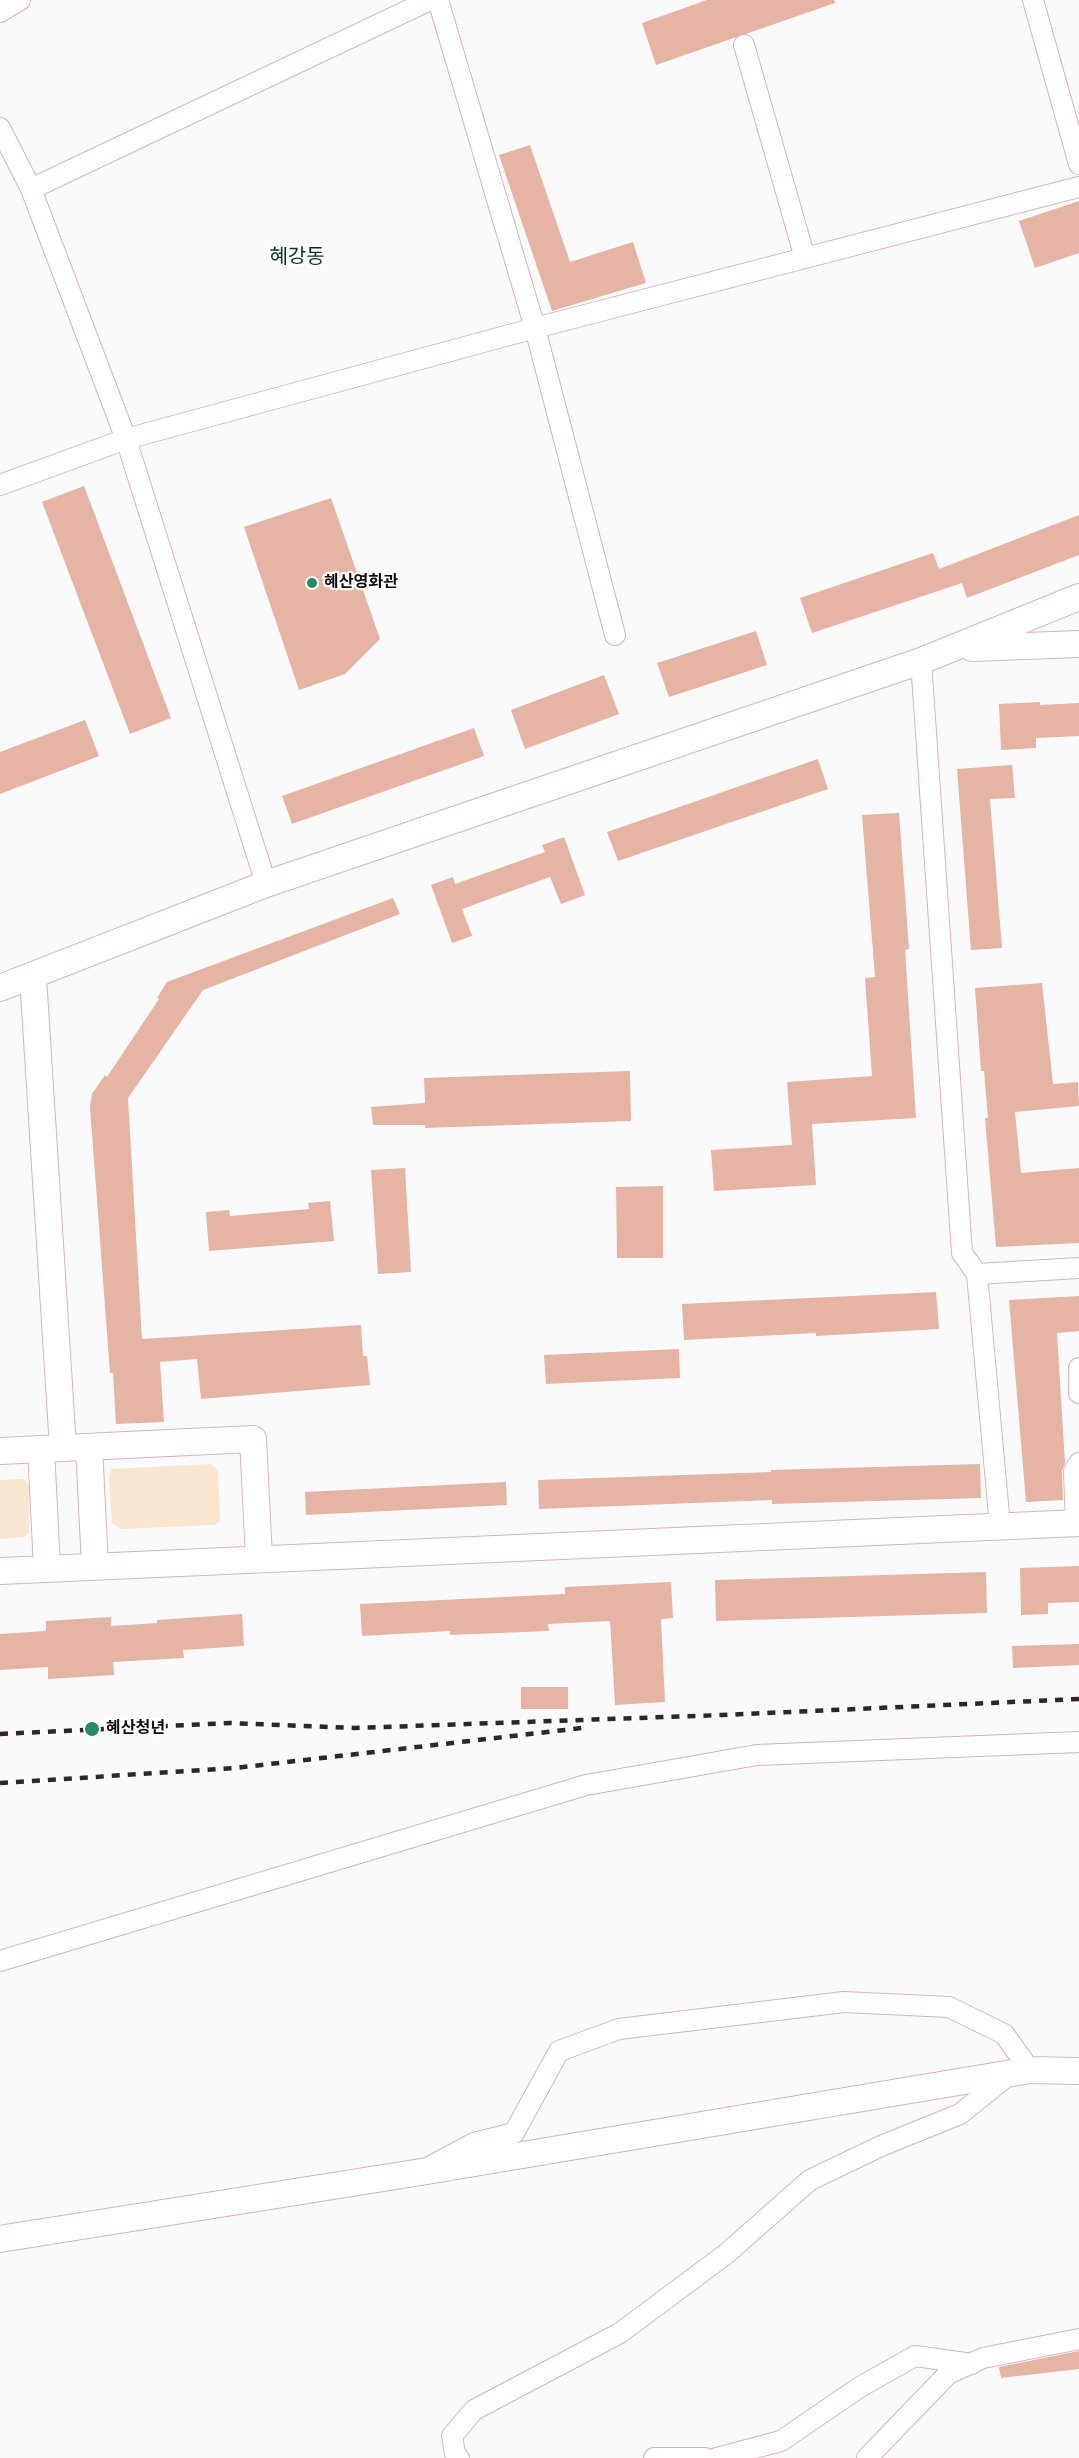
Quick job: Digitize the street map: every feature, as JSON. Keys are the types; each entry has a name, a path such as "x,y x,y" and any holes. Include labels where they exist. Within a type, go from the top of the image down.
{"main road":[{"path":"0,988 266,884 921,661 1079,597"},
{"path":"954,648 1079,644"},
{"path":"33,977 52,1449 47,1568"},
{"path":"0,1451 253,1439 259,1558"},
{"path":"89,1447 94,1566"},
{"path":"0,1570 1077,1523"},
{"path":"0,2239 421,2172 1020,2072 1079,2071"}],"street":[{"path":"0,12 20,0"},
{"path":"31,189 430,0"},
{"path":"438,0 535,328 615,635"},
{"path":"1033,0 1079,164"},
{"path":"744,45 805,258"},
{"path":"0,128 31,189 126,439 266,884"},
{"path":"0,485 126,439 535,328 1079,187"},
{"path":"921,661 962,1253 976,1274 1000,1526"},
{"path":"976,1274 1079,1268"},
{"path":"1079,1368 1079,1393"},
{"path":"1077,1523 1074,1472 1079,1463"},
{"path":"0,1961 586,1785 757,1755 1079,1742"},
{"path":"421,2172 474,2143 514,2133 559,2051 619,2030 844,2002 949,2007 1004,2034 1020,2072 960,2114 881,2146 810,2180 726,2254 620,2332 474,2410 452,2436 455,2454 459,2458"},
{"path":"867,2458 948,2374 983,2358 1079,2339"},
{"path":"717,2458 782,2441 860,2387 915,2356 972,2364"},
{"path":"654,2458 705,2458"}],"shaded area":[{"path":"211,1464 218,1470 220,1521 215,1525 120,1529 112,1523 109,1479 111,1469"},
{"path":"23,1479 29,1485 29,1533 24,1537 0,1539 0,1480"}],"building":[{"path":"707,0 834,0 835,3 656,65 642,23"},
{"path":"530,145 570,262 633,242 646,283 552,311 499,155"},
{"path":"1079,201 1079,253 1035,268 1019,221"},
{"path":"84,486 171,718 130,734 42,502"},
{"name":"혜산영화관","path":"331,498 380,639 345,674 299,690 244,527"},
{"path":"1079,515 1079,555 967,598 962,583 812,633 800,598 933,553 939,569"},
{"path":"756,631 767,665 669,697 657,663"},
{"path":"604,675 619,714 525,749 511,710"},
{"path":"1040,702 1040,705 1079,703 1079,736 1036,738 1036,748 1001,750 999,704"},
{"path":"85,720 99,756 0,794 0,752"},
{"path":"474,728 484,756 292,824 282,796"},
{"path":"818,759 828,789 618,861 607,832"},
{"path":"1012,765 1015,798 990,799 1002,948 971,950 957,769"},
{"path":"899,813 909,949 905,950 916,1118 812,1124 816,1185 714,1191 711,1150 792,1145 787,1082 872,1076 865,978 875,977 862,815"},
{"path":"564,837 585,895 561,904 550,877 462,909 472,936 452,943 431,885 453,877 455,884 545,852 542,845"},
{"path":"393,898 400,914 203,990 128,1098 142,1339 361,1325 363,1356 367,1356 370,1385 201,1399 197,1359 160,1362 164,1422 116,1424 113,1373 110,1373 90,1107 92,1094 105,1075 107,1077 159,999 157,998 167,982"},
{"path":"1042,983 1053,1084 1078,1082 1079,1106 1015,1112 1021,1173 1079,1168 1079,1243 996,1247 985,1118 988,1118 984,1071 981,1071 975,988"},
{"path":"630,1071 631,1121 425,1128 425,1125 373,1125 371,1107 425,1103 424,1078"},
{"path":"405,1168 411,1272 378,1274 371,1170"},
{"path":"663,1186 663,1258 617,1258 616,1187"},
{"path":"330,1201 334,1241 209,1251 206,1212 229,1210 230,1216 309,1209 308,1203"},
{"path":"936,1292 939,1329 684,1340 682,1304"},
{"path":"1079,1296 1079,1331 1057,1333 1065,1463 1062,1471 1063,1500 1026,1502 1009,1300"},
{"path":"679,1349 680,1378 546,1384 544,1355"},
{"path":"980,1464 981,1498 772,1504 772,1500 539,1509 538,1480"},
{"path":"506,1482 507,1505 306,1515 305,1492"},
{"path":"1079,1566 1079,1602 1048,1603 1048,1614 1021,1615 1020,1568"},
{"path":"986,1572 987,1613 716,1621 715,1580"},
{"path":"671,1582 673,1618 661,1619 665,1702 615,1705 610,1621 548,1624 549,1631 450,1635 450,1631 362,1636 360,1604 565,1594 565,1587"},
{"path":"242,1614 244,1646 183,1650 184,1658 113,1662 114,1675 48,1679 48,1667 0,1670 0,1634 46,1631 46,1621 111,1617 111,1626"},
{"path":"1079,1644 1079,1665 1013,1668 1012,1646"},
{"path":"521,1687 568,1687 568,1709 521,1709"},
{"path":"1079,2351 1079,2369 1001,2378 999,2367"}],"railway":[{"path":"0,1734 230,1723 355,1728 1079,1699"},
{"path":"0,1783 235,1768 582,1728"}],"place":[{"name":"혜산영화관","path":"312,583"},
{"name":"혜산청년","path":"92,1729"}],"district":[{"name":"혜강동","path":"297,258"}]}
